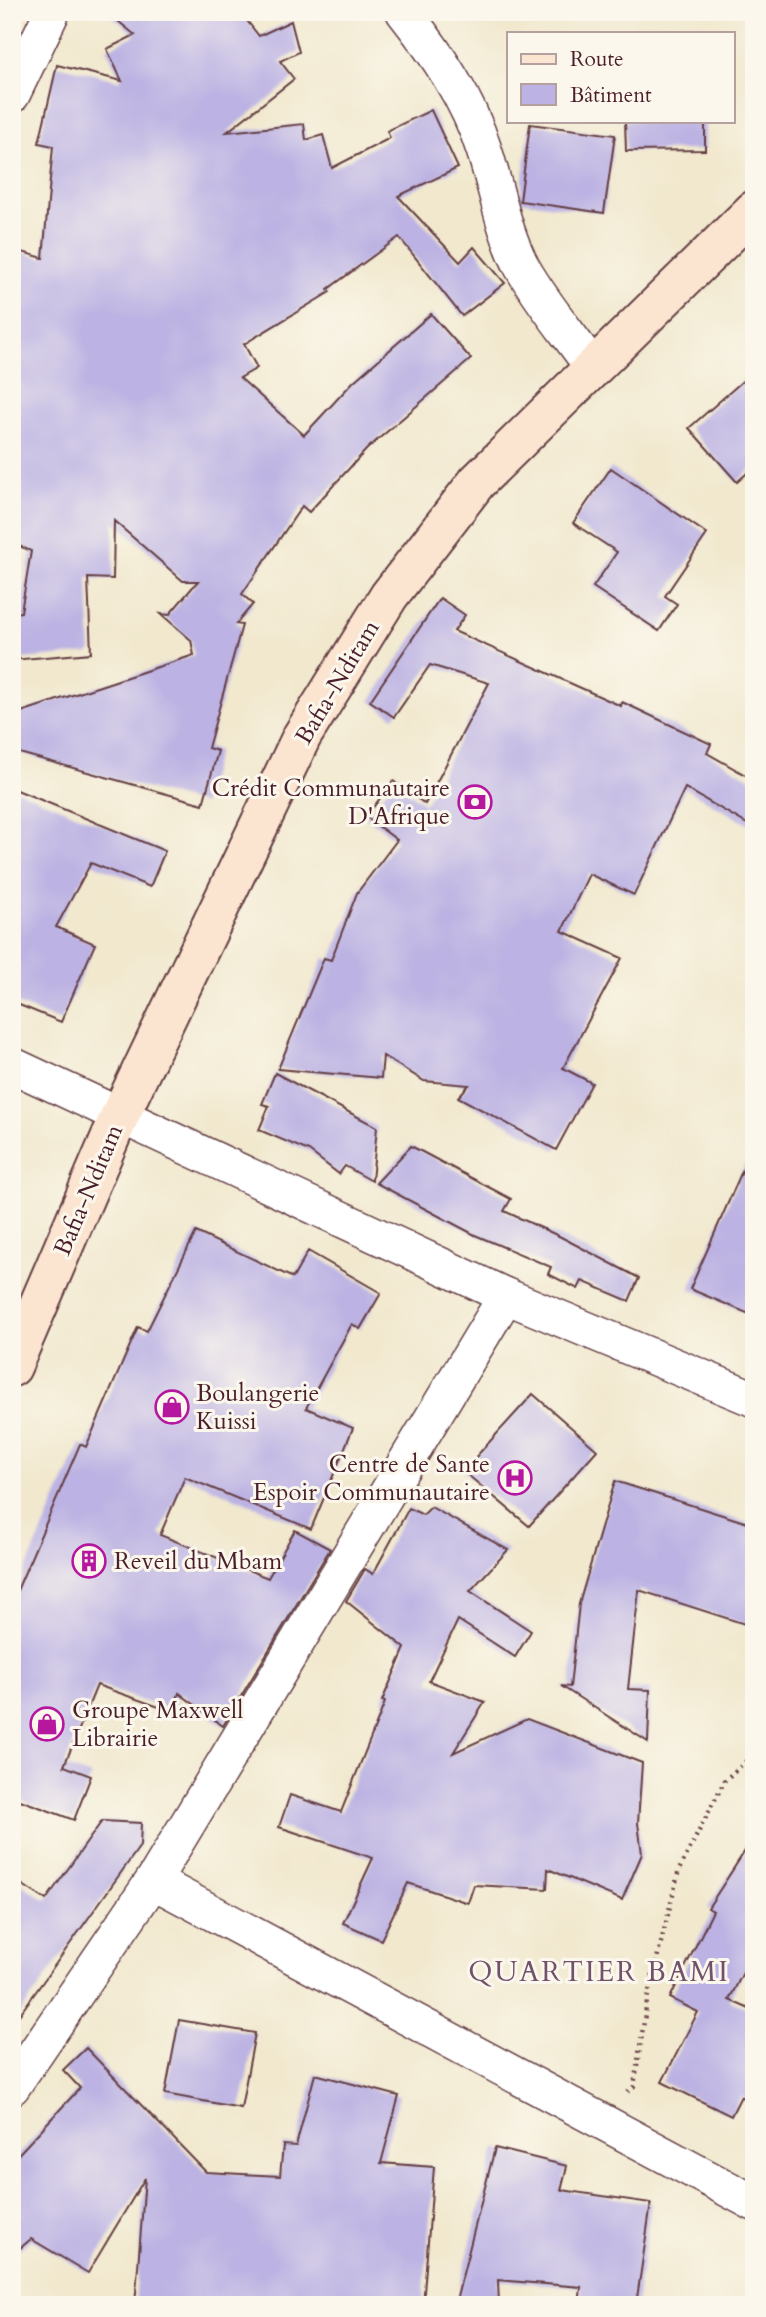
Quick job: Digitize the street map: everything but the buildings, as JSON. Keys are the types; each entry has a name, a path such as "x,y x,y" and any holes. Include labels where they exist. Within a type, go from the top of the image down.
{"main road":[{"name":"Bafia-Nditam","path":"12,1367 120,1115 302,736 382,607 477,482 754,210"}],"street":[{"path":"12,95 52,12"},
{"path":"404,12 440,58 464,103 484,148 508,234 522,267 593,368"},
{"path":"12,1065 506,1296 754,1399"},
{"path":"12,2087 153,1881 506,1296"},
{"path":"153,1881 754,2203"}],"path":[{"path":"602,2122 634,2086 648,1995 680,1870 725,1780 754,1754"}],"place":[{"name":"Crédit Communautaire D'Afrique","path":"475,802"},
{"name":"Boulangerie Kuissi","path":"172,1407"},
{"name":"Centre de Sante Espoir Communautaire","path":"515,1478"},
{"name":"Reveil du Mbam","path":"89,1561"},
{"name":"Groupe Maxwell Librairie","path":"47,1724"}],"district":[{"name":"QUARTIER BAMI","path":"599,1971"}]}
